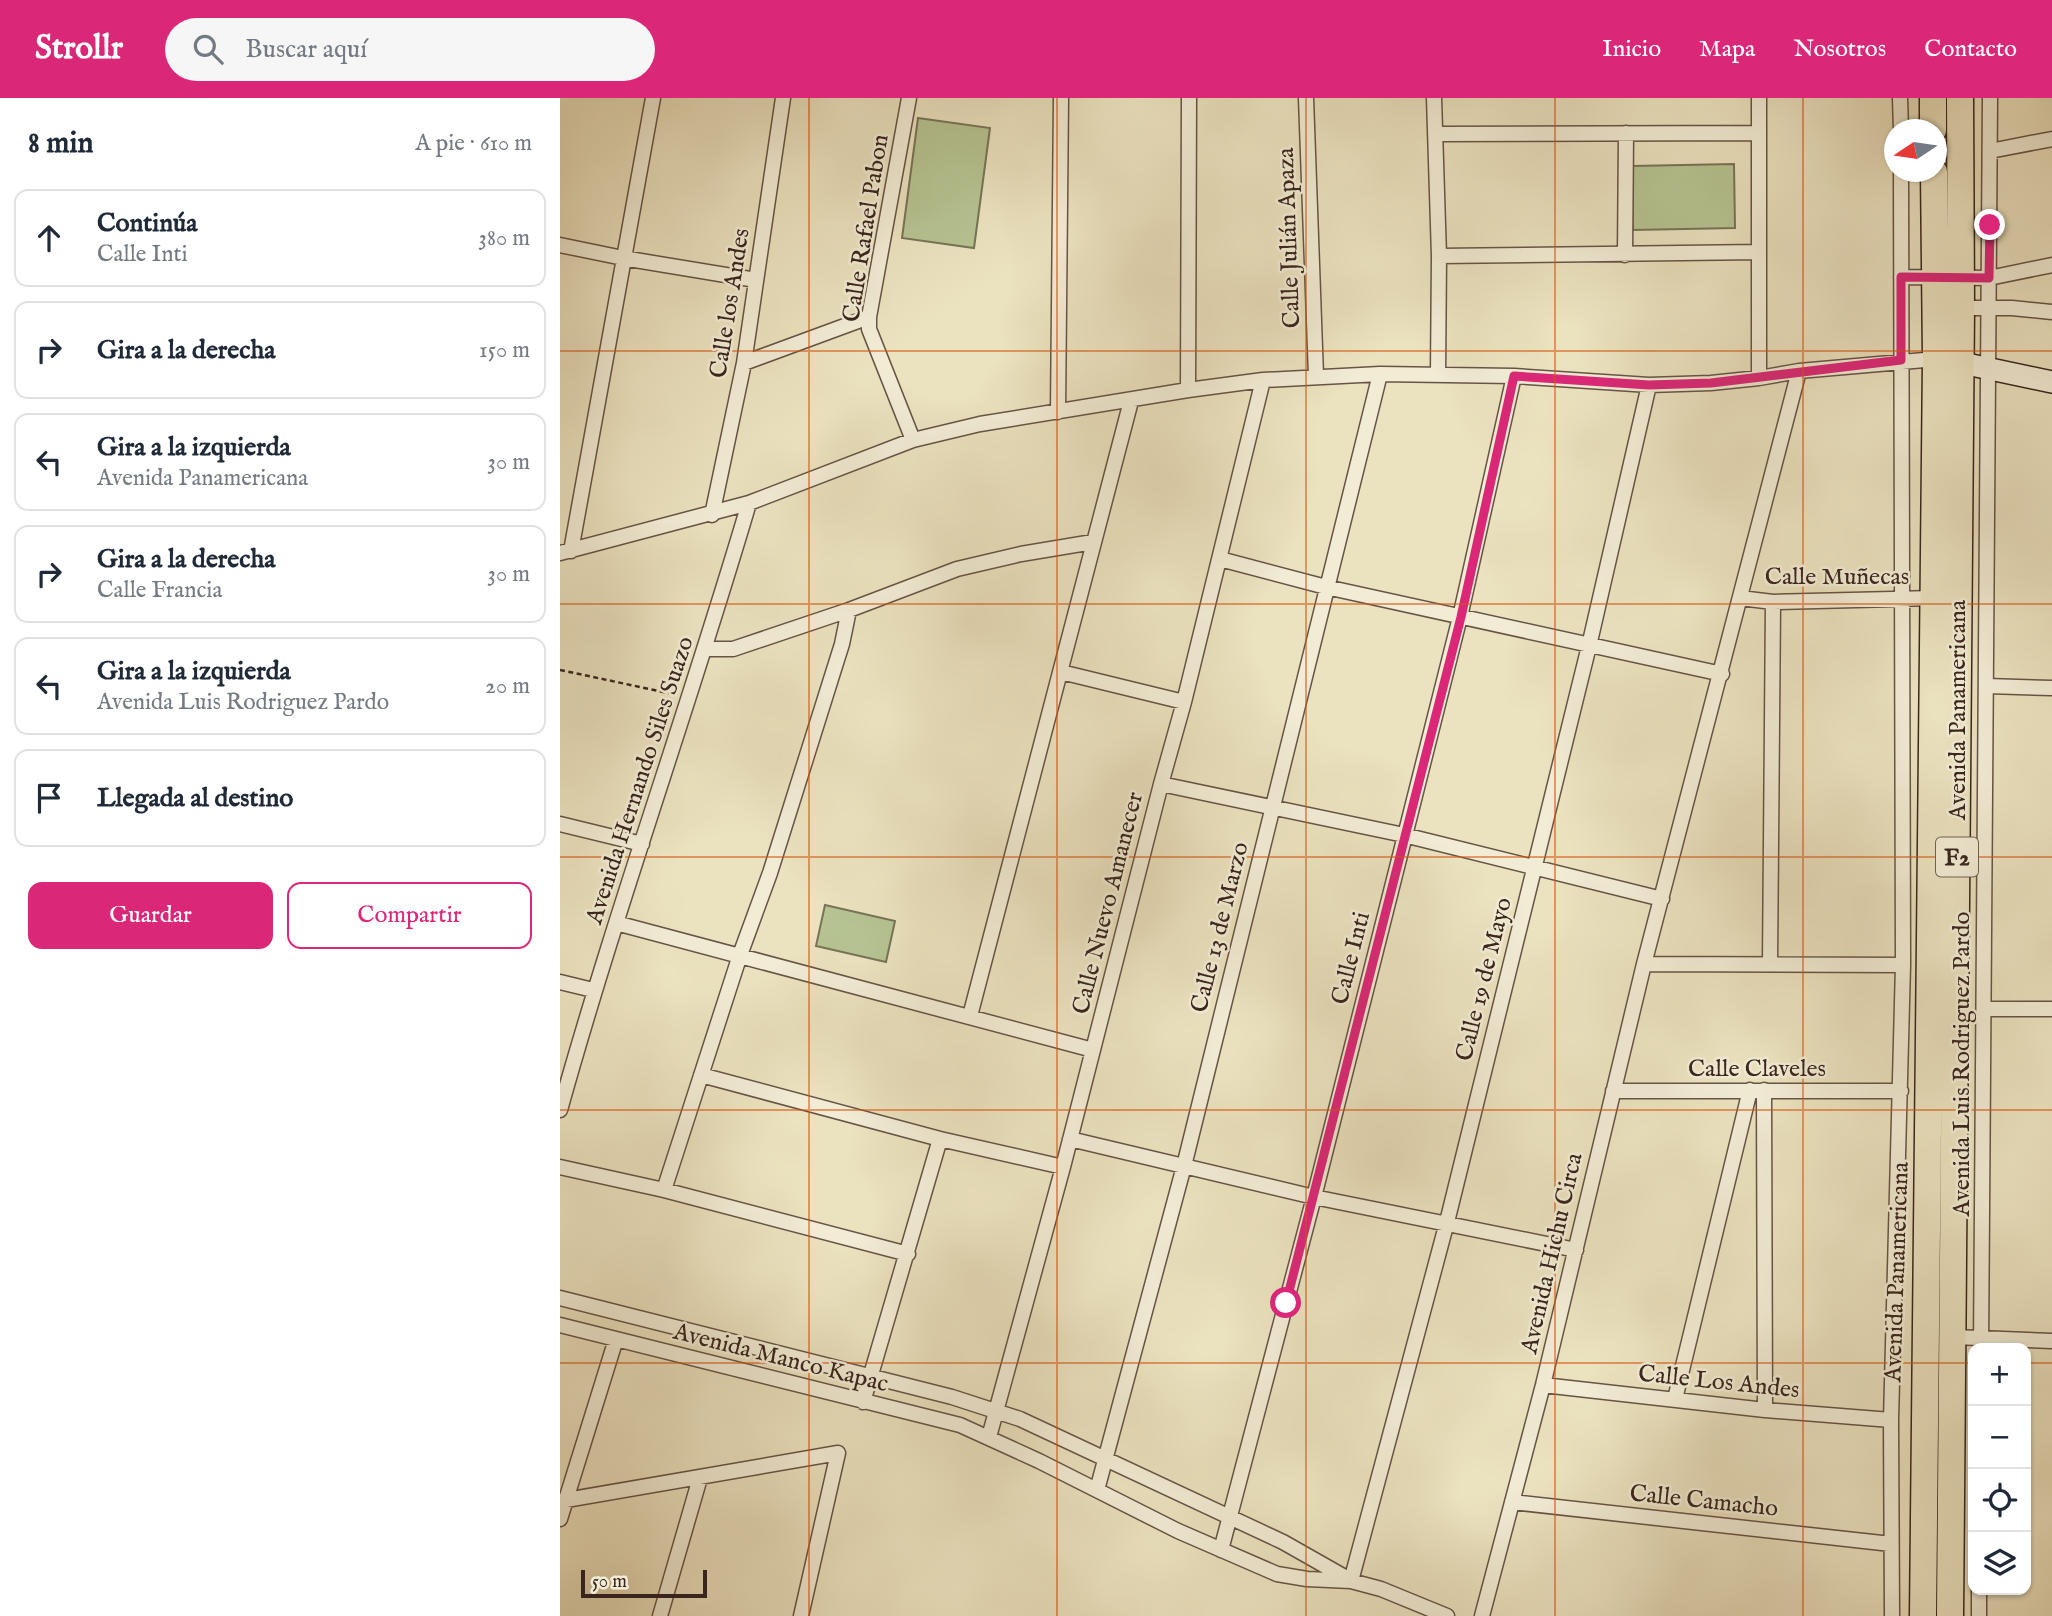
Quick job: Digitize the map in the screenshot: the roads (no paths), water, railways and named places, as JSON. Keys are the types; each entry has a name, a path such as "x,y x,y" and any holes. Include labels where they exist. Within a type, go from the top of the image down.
{"highway":[{"path":"1933,98 1933,119"},
{"name":"Avenida Panamericana","path":"1950,1616 1954,1337 1948,277 1960,98"},
{"name":"Avenida Panamericana","path":"1923,1616 1934,598 1948,360 1961,307 1948,277 1935,182"}],"street":[{"path":"653,98 565,552 749,503 913,440 980,424 1263,380 1380,374 1514,376 1649,385 1759,378 1901,360 1948,360 2052,382"},
{"name":"Calle los Andes","path":"712,514 744,363 783,98"},
{"name":"Calle Rafael Pabon","path":"909,98 869,329 913,440"},
{"path":"1058,412 1061,98"},
{"path":"1188,390 1189,98"},
{"name":"Calle Julián Apaza","path":"1306,98 1316,376"},
{"path":"1434,98 1439,256 1438,375"},
{"path":"1759,98 1759,378"},
{"path":"1900,98 1900,119"},
{"path":"1990,98 1990,151 2052,139"},
{"path":"1625,255 1626,133"},
{"path":"1435,134 1759,133"},
{"name":"Avenida Luis Rodriguez Pardo","path":"1981,1343 1990,151"},
{"name":"Avenida Panamericana","path":"1892,1616 1891,1420 1903,965 1901,182"},
{"path":"560,245 756,280"},
{"path":"1439,256 1759,252"},
{"path":"1901,277 1989,278 2052,265"},
{"path":"1961,307 2052,312"},
{"path":"744,363 869,317"},
{"name":"Avenida Hichu Circa","path":"1482,1616 1576,1250 1644,964 1722,674 1799,371"},
{"name":"Calle 13 de Marzo","path":"1097,1490 1184,1166 1380,374"},
{"name":"Calle Inti","path":"1221,1550 1461,617 1514,376"},
{"name":"Calle Nuevo Amanecer","path":"989,1437 1063,1167 1184,702 1263,380"},
{"name":"Calle 19 de Mayo","path":"1351,1581 1447,1223 1589,646 1649,385"},
{"path":"970,1016 1131,401"},
{"name":"Avenida Hernando Siles Suazo","path":"560,1110 593,990 691,697 749,503"},
{"path":"706,649 733,649 849,610 957,569 1021,554 1093,542"},
{"path":"1220,559 1326,587 1722,674"},
{"name":"Calle Muñecas","path":"1740,598 1773,602 1934,598"},
{"path":"1770,964 1773,602"},
{"path":"664,1190 740,955 770,873 842,644 849,610"},
{"path":"1061,672 1184,702"},
{"path":"1987,686 2052,688"},
{"path":"1161,784 1404,835 1662,899"},
{"path":"560,824 642,844"},
{"path":"616,923 1093,1050"},
{"path":"1644,964 1903,965"},
{"path":"560,982 593,990"},
{"path":"1984,1009 2052,1009"},
{"path":"701,1075 940,1139 1063,1167"},
{"path":"1675,1399 1757,1090"},
{"path":"1757,1090 1765,1410"},
{"name":"Calle Claveles","path":"1613,1091 1901,1091"},
{"path":"863,1402 940,1139"},
{"path":"1070,1139 1314,1196 1576,1250"},
{"path":"560,1167 664,1190 908,1254"},
{"path":"560,1298 996,1410 1283,1542 1351,1581 1381,1589 1423,1610 1447,1616"},
{"name":"Avenida Manco Kapac","path":"560,1325 960,1426 989,1437 1221,1550 1277,1574 1307,1579 1351,1581"},
{"path":"1954,1337 1981,1343 2052,1341"},
{"path":"560,1519 563,1500 616,1339"},
{"name":"Calle Los Andes","path":"1542,1385 1765,1410 1891,1420"},
{"path":"563,1500 838,1453 801,1616"},
{"path":"660,1616 700,1478"},
{"name":"Calle Camacho","path":"1512,1502 1891,1544"},
{"path":"1979,1595 1979,1616"}]}
